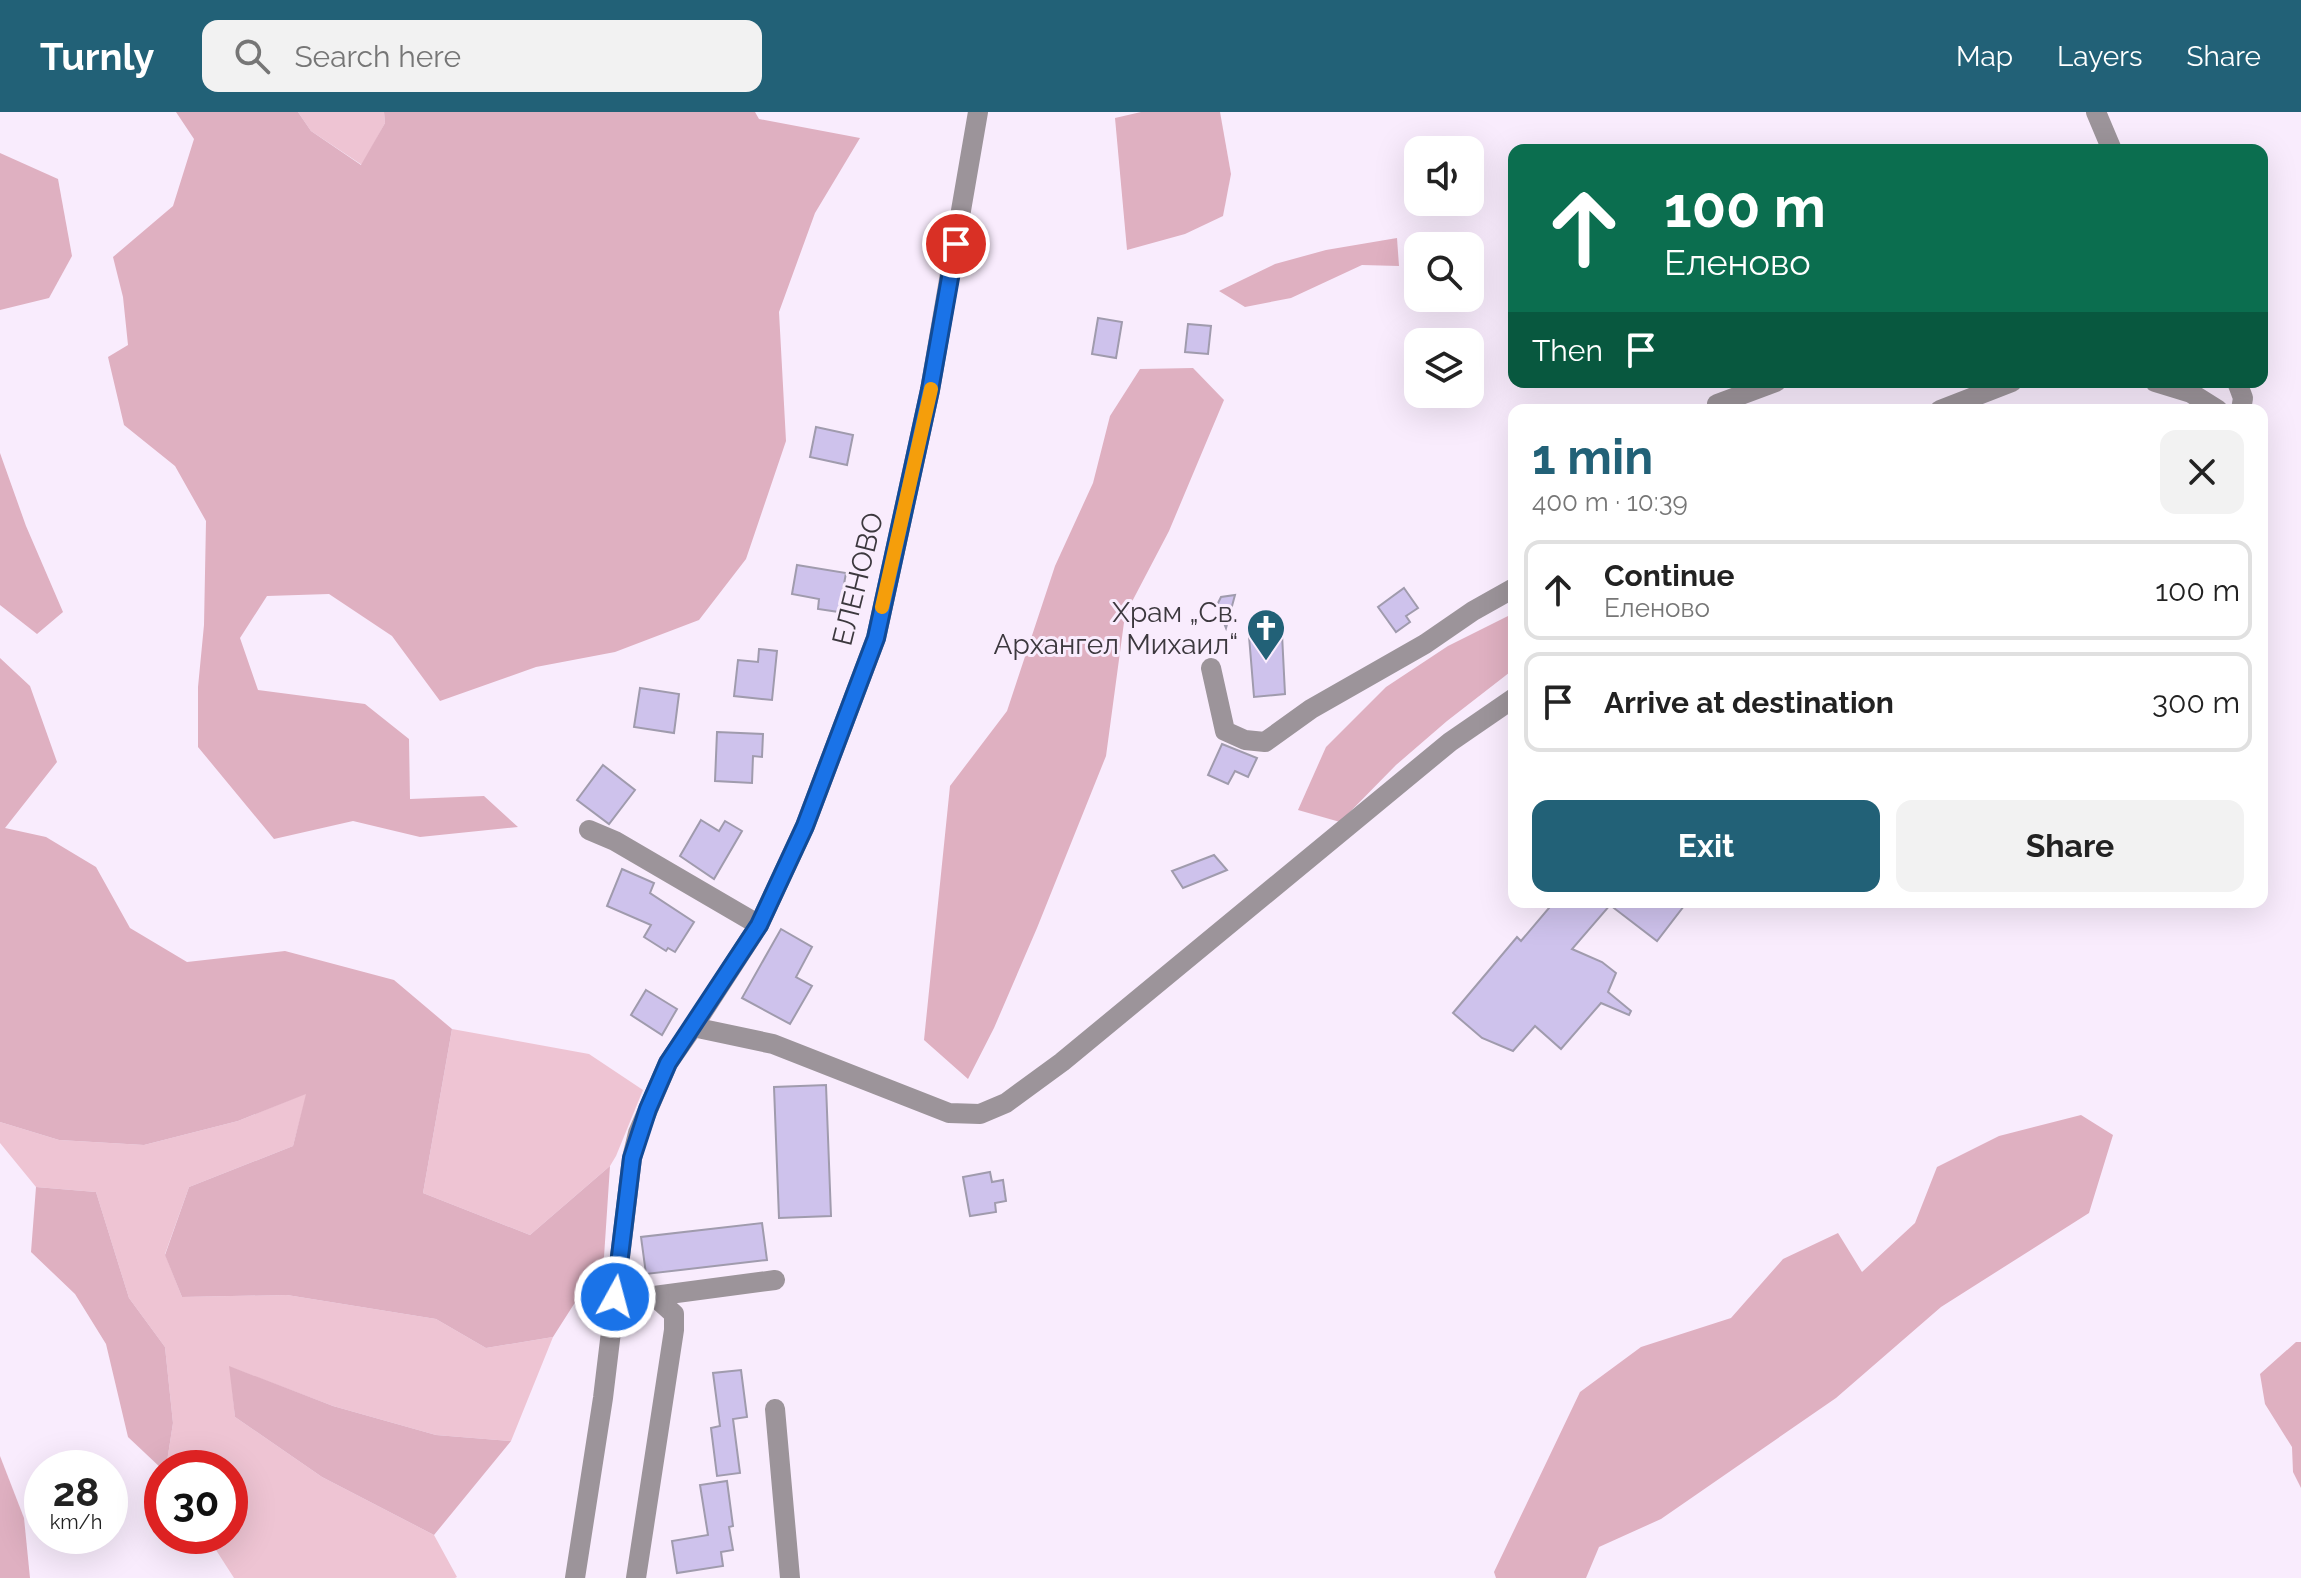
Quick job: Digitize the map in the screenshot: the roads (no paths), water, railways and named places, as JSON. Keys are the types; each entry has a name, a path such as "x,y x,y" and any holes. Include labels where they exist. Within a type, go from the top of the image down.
{"street":[{"name":"ЕЛЕНОВО","path":"575,1578 603,1398 632,1158 638,1133 668,1063 759,925 805,826 876,638 930,390 978,112"},
{"path":"2096,112 2109,144"},
{"path":"1717,404 1760,388"},
{"path":"1955,404 1997,388"},
{"path":"2175,388 2191,393 2208,404"},
{"path":"1211,668 1225,731 1245,740 1265,742 1311,709 1425,644 1508,592"},
{"path":"693,1027 773,1044 949,1113 980,1114 1006,1103 1062,1062 1450,742 1508,702"},
{"path":"589,830 615,841 759,925"},
{"path":"614,1302 775,1280"},
{"path":"636,1578 674,1330 674,1314 654,1296"},
{"path":"775,1409 790,1578"}],"place":[{"name":"Храм „Св. Архангел Михаил“","path":"1266,662"}]}
